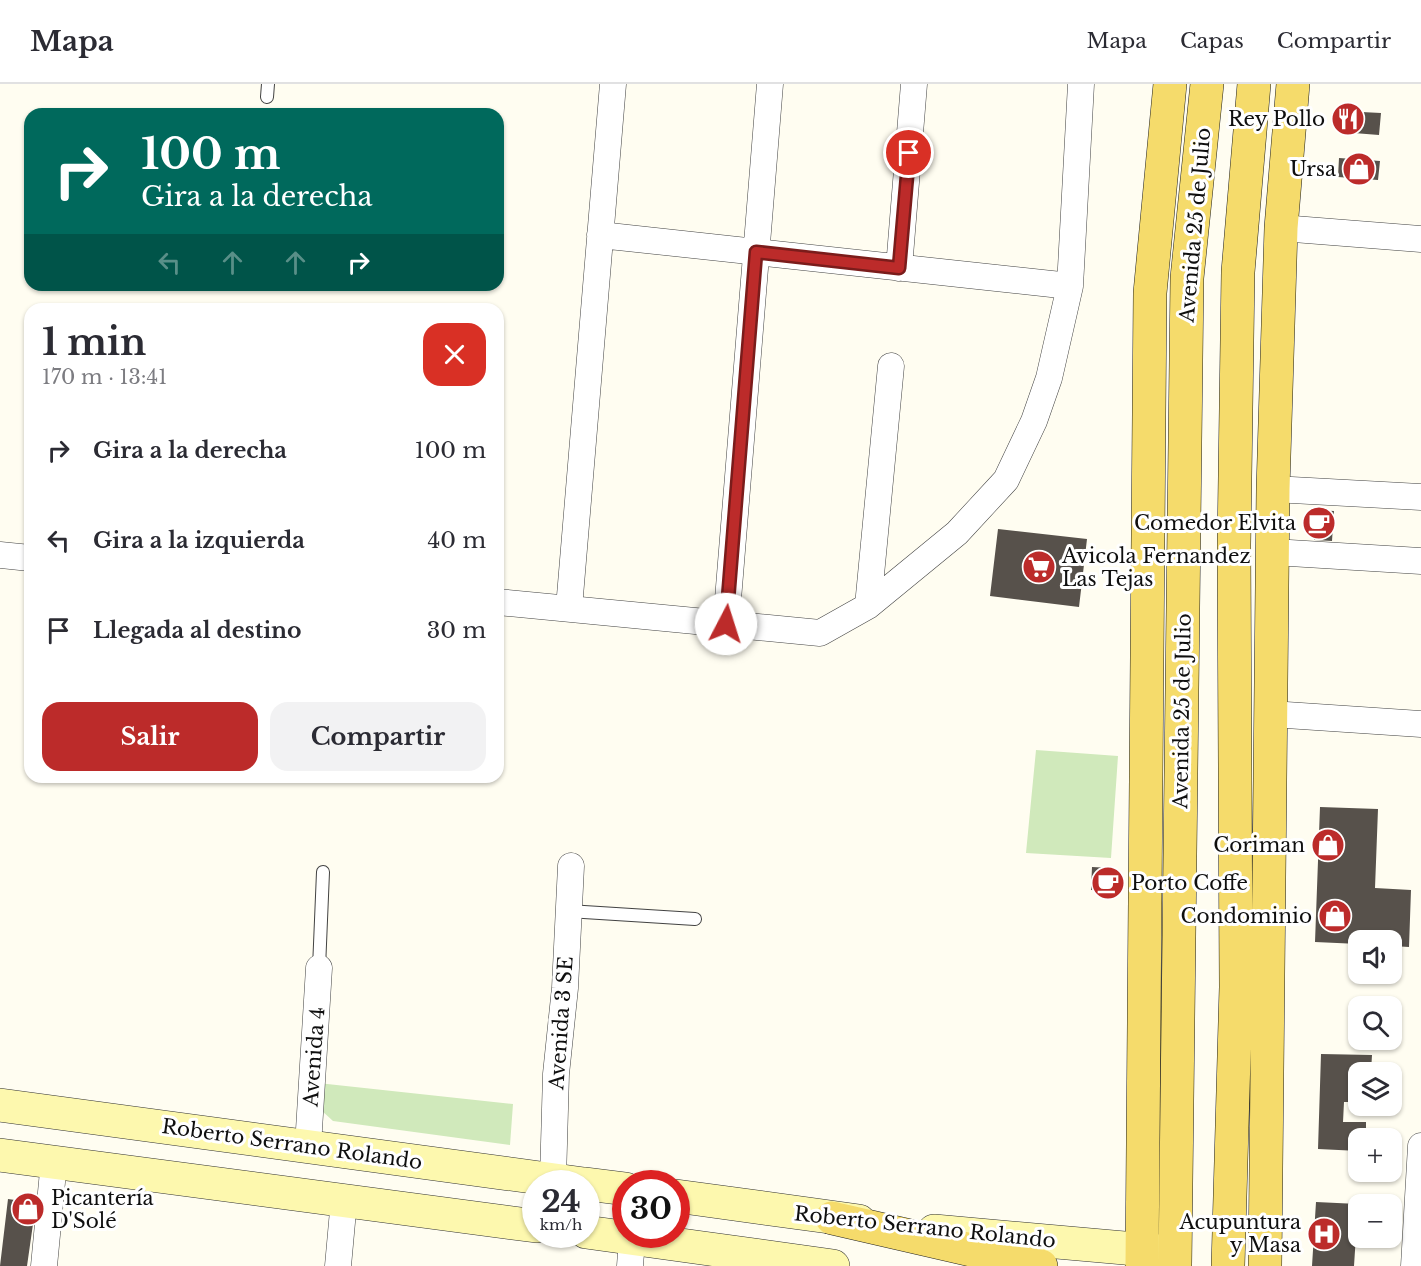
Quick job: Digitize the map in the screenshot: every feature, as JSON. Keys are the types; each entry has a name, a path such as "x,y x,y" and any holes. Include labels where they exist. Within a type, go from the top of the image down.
{"main road":[{"name":"Avenida 25 de Julio","path":"1142,1258 1150,293 1170,84"},
{"name":"Avenida 25 de Julio","path":"1175,1259 1187,278 1206,84"},
{"path":"1228,1266 1236,987 1234,545 1238,272 1254,84"},
{"path":"1265,1266 1273,489 1281,228 1293,84"},
{"name":"Roberto Serrano Rolando","path":"0,1105 522,1175"},
{"path":"0,1155 522,1224"},
{"name":"Roberto Serrano Rolando","path":"690,1198 1142,1258 1175,1259"},
{"path":"832,1218 1041,1266"},
{"path":"600,1238 631,1252 833,1266"}],"street":[{"path":"569,608 613,84"},
{"path":"726,624 770,84"},
{"path":"899,268 914,84"},
{"path":"504,603 820,633 867,606 957,532 1006,480 1034,421 1049,378 1070,286 1081,84"},
{"path":"1281,228 1421,239"},
{"path":"600,235 1070,286"},
{"path":"867,606 891,366"},
{"path":"1273,489 1421,497"},
{"path":"1273,552 1421,561"},
{"path":"0,555 24,557"},
{"path":"1271,714 1421,724"},
{"name":"Avenida 3 SE","path":"571,866 565,988 556,1074 572,1170"},
{"name":"Avenida 4","path":"308,1146 319,968"},
{"path":"1421,1146 1414,1266 1421,1266"},
{"path":"44,1266 54,1161"},
{"path":"338,1266 344,1200"}],"lane":[{"path":"267,98 268,84"},
{"path":"319,968 323,872"},
{"path":"568,911 695,919"}],"green space":[{"path":"1036,750 1118,756 1111,858 1026,853"},
{"path":"318,1083 513,1104 510,1145 333,1121 321,1110"}],"building":[{"path":"1342,111 1381,113 1379,135 1341,132"},
{"name":"Ursa","path":"1339,158 1380,161 1378,180 1338,177"},
{"path":"1316,510 1334,511 1332,541 1314,540"},
{"name":"Avicola Fernandez Las Tejas","path":"998,529 1087,539 1079,607 990,596"},
{"path":"1320,807 1378,809 1375,888 1411,890 1409,947 1402,947 1402,930 1348,930 1348,944 1315,942"},
{"path":"1092,867 1112,868 1110,891 1091,890"},
{"path":"1321,1054 1372,1055 1372,1062 1348,1062 1348,1102 1344,1102 1343,1122 1366,1122 1366,1128 1348,1128 1348,1150 1318,1149"},
{"path":"8,1199 36,1203 27,1266 0,1266"},
{"path":"1316,1202 1348,1204 1348,1248 1355,1248 1354,1266 1312,1266"}],"place":[{"name":"Rey Pollo","path":"1348,119"},
{"name":"Ursa","path":"1359,169"},
{"name":"Comedor Elvita","path":"1319,523"},
{"name":"Avicola Fernandez Las Tejas","path":"1039,567"},
{"name":"Coriman","path":"1328,845"},
{"name":"Porto Coffe","path":"1108,883"},
{"name":"Condominio","path":"1335,916"},
{"name":"Picantería D'Solé","path":"28,1209"},
{"name":"Acupuntura y Masa","path":"1324,1234"}],"route":[{"path":"726,624 756,252 899,268 909,153"}]}
